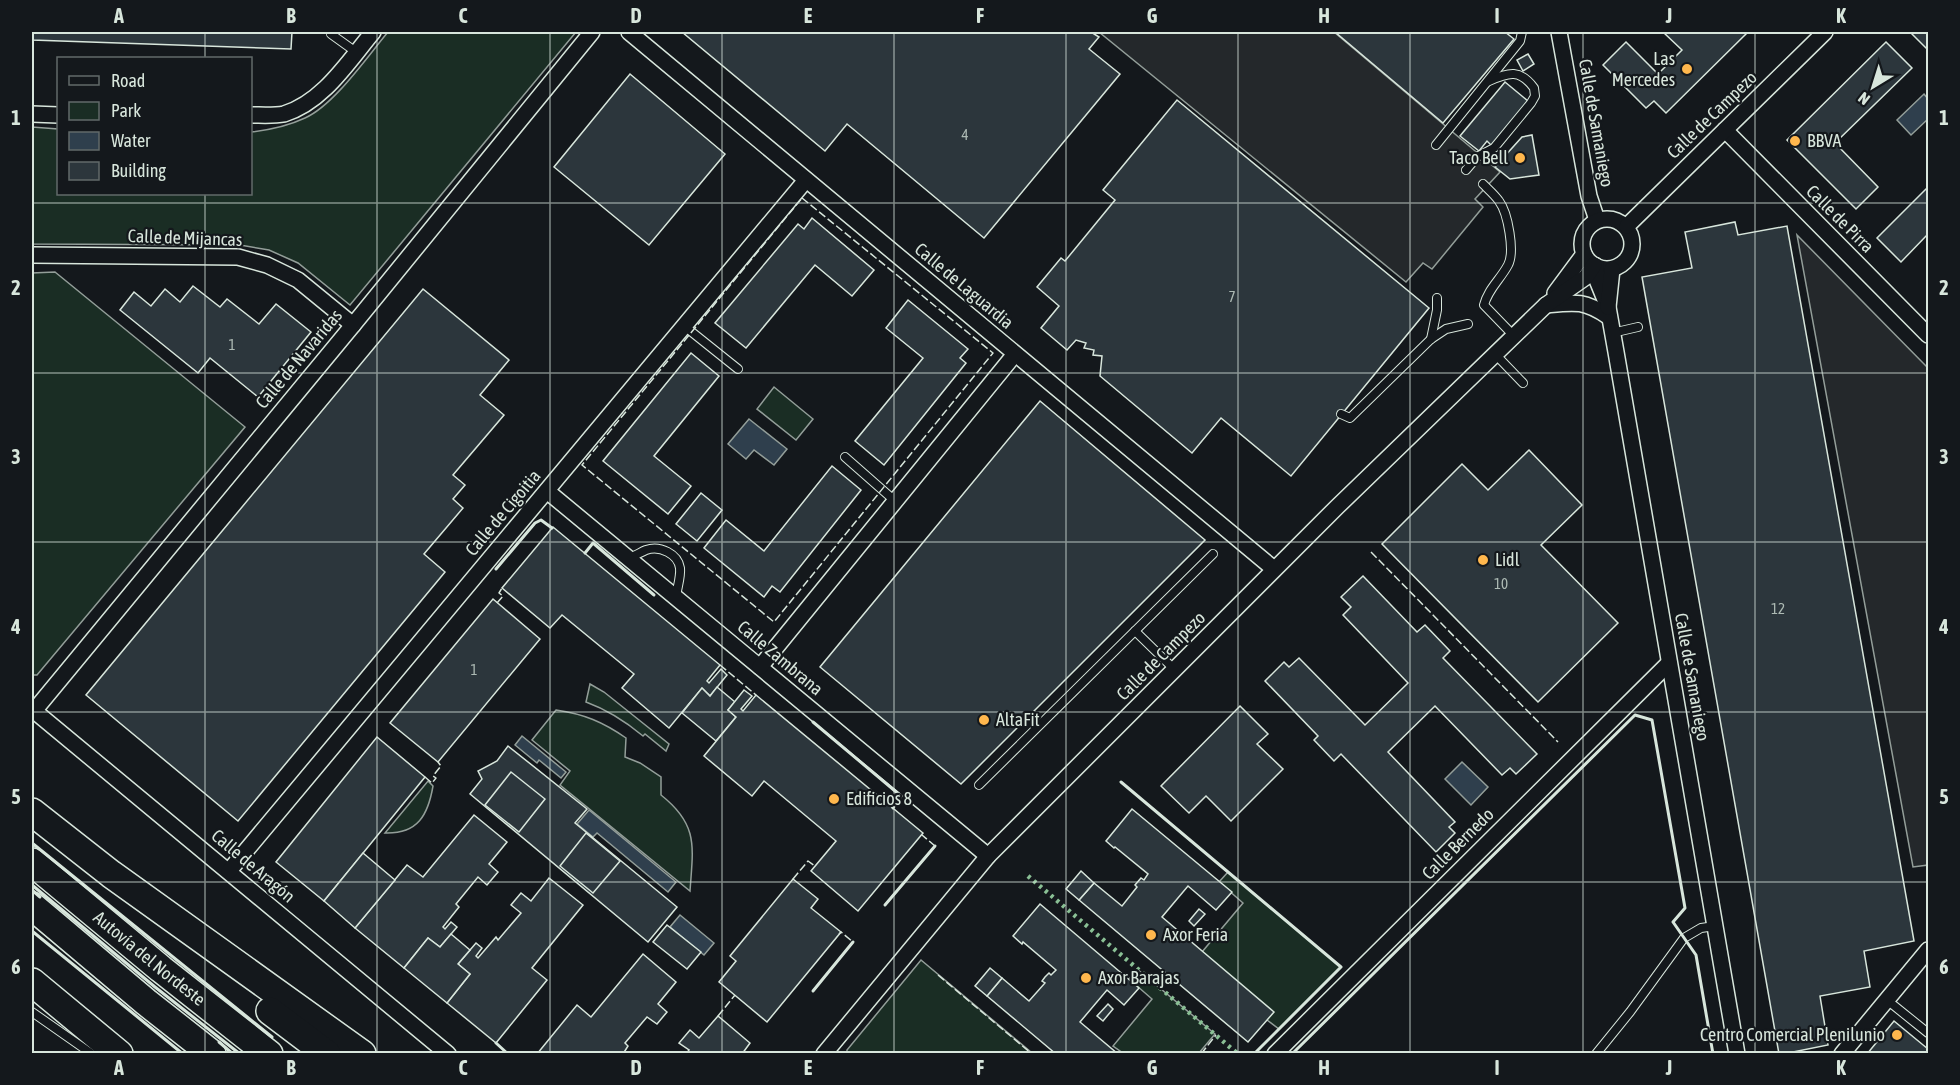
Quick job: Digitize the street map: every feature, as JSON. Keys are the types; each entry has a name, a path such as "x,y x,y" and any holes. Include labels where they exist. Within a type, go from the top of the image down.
{"highway":[{"path":"32,812 111,874 362,1053"},
{"path":"32,822 275,1015 327,1053"},
{"name":"Autovía del Nordeste","path":"32,862 161,969 268,1053"},
{"name":"Autovía del Nordeste","path":"32,906 146,1002 212,1053"},
{"path":"32,982 119,1053"}],"street":[{"path":"252,115 282,114 309,103 332,81 373,32"},
{"name":"Calle de Navaridas","path":"33,710 353,325 592,32"},
{"name":"Calle de Laguardia","path":"629,32 1274,569"},
{"name":"Calle de Samaniego","path":"1559,32 1589,196 1597,220"},
{"name":"Calle de Campezo","path":"1627,226 1825,32"},
{"path":"32,114 57,115"},
{"name":"Calle de Pirra","path":"1725,130 1929,335"},
{"name":"Calle de Cigoitia","path":"229,871 806,180"},
{"path":"1605,218 1615,219 1627,226 1631,234 1633,249 1629,258 1620,266 1612,269 1591,262 1582,247 1587,227 1605,218"},
{"name":"Calle de Mijancas","path":"32,255 237,257 267,265 298,280 353,325"},
{"name":"Calle de Samaniego","path":"1591,262 1610,319 1737,1053"},
{"name":"Calle de Campezo","path":"824,1053 988,856 1274,569 1591,262"},
{"name":"Calle de Samaniego","path":"1610,319 1612,269"},
{"path":"1546,305 1576,302 1599,310 1610,319"},
{"path":"760,667 1015,354"},
{"name":"Calle Zambrana","path":"547,490 988,856"},
{"name":"Calle Bernedo","path":"1275,1053 1669,663"},
{"name":"Calle de Aragón","path":"33,710 448,1053"},
{"path":"1842,1053 1927,955"}],"lane":[{"path":"1436,144 1520,41 1522,32"},
{"path":"331,34 356,52"},
{"path":"1466,170 1477,157 1494,148 1531,103 1534,96 1534,88 1521,75 1513,73 1489,81"},
{"path":"1482,184 1499,199 1505,211 1510,240 1510,263 1487,294 1484,305 1514,336"},
{"path":"1431,339 1437,298"},
{"path":"1610,319 1638,327"},
{"path":"1341,414 1350,418 1431,339 1446,329 1468,324"},
{"path":"683,325 738,369"},
{"path":"1496,355 1523,383"},
{"path":"845,457 895,501"},
{"path":"629,558 647,549 658,548 677,559 680,569 676,597"},
{"path":"979,785 1213,554"},
{"path":"1136,631 1175,670"},
{"path":"1596,1053 1630,1012 1684,938 1701,928 1715,926"},
{"path":"1887,1000 1929,1033"},
{"path":"32,1012 92,1053"}],"green space":[{"path":"388,32 576,32 350,305 298,263 269,250 240,245 32,244 32,127 57,129 57,195 252,195 252,132 272,129 305,118 327,103 350,80"},
{"path":"55,272 245,427 37,675 32,675 32,273"},
{"path":"774,387 813,419 796,440 757,409"},
{"path":"590,684 604,692 669,744 666,751 645,734 643,736 616,716 586,702"},
{"path":"556,710 584,716 618,732 626,738 625,757 640,763 661,777 661,795 682,816 691,838 690,891 560,785 570,771 532,740"},
{"path":"428,781 433,786 431,796 420,821 406,830 385,833"},
{"path":"1228,872 1341,967 1279,1029 1267,1020 1202,952 1243,903 1219,882"},
{"path":"921,960 1032,1053 847,1053 847,1050"},
{"path":"1137,969 1215,1034 1199,1053 1123,1053 1113,1046 1152,999 1129,979"}],"shaded area":[{"path":"1099,32 1334,32 1500,172 1475,199 1483,207 1432,269 1423,263 1406,282"},
{"path":"1797,235 1928,368 1928,865 1913,867"}],"water":[{"path":"1924,94 1928,99 1928,119 1911,135 1897,120"},
{"path":"749,419 787,449 774,465 754,450 746,459 728,444"},
{"path":"522,736 566,772 561,778 539,760 537,763 515,745"},
{"path":"1462,762 1488,787 1471,805 1445,779"},
{"path":"589,810 676,882 668,892 597,833 593,837 577,824"},
{"path":"680,915 714,943 704,955 670,927"}],"building":[{"path":"32,32 292,32 291,49 32,40"},
{"path":"682,32 1091,32 1099,37 1089,49 1120,74 984,238 847,124 825,151"},
{"path":"1335,32 1505,32 1514,39 1443,123"},
{"name":"Las Mercedes","path":"1663,32 1748,32 1666,113 1654,101 1646,108 1603,65 1626,42 1658,74 1682,50"},
{"path":"1910,32 1928,32 1928,50"},
{"path":"1886,42 1912,68 1835,143 1878,187 1856,209 1787,140"},
{"path":"1528,54 1534,64 1523,71 1517,60"},
{"path":"630,74 725,154 649,245 554,167"},
{"path":"1505,82 1528,101 1492,146 1487,141 1479,151 1460,136"},
{"path":"1177,100 1429,308 1291,476 1221,418 1192,453 1100,376 1102,356 1093,355 1094,350 1084,348 1086,343 1076,340 1067,350 1041,328 1059,306 1037,287 1061,258 1065,261 1115,200 1103,190"},
{"name":"Taco Bell","path":"1532,135 1539,175 1510,179 1495,167 1522,137"},
{"path":"1928,187 1928,234 1901,262 1877,238"},
{"path":"812,218 874,270 852,296 815,265 746,348 715,323 798,224 804,229"},
{"path":"1735,222 1738,235 1787,226 1914,941 1864,951 1870,987 1820,996 1828,1045 1783,1054 1779,1054 1642,277 1692,268 1685,232"},
{"path":"193,286 220,307 227,299 259,324 276,304 311,332 258,397 210,358 198,373 120,310 134,292 151,306 165,289 180,302"},
{"path":"423,289 509,360 480,395 504,415 453,475 465,485 453,499 463,508 424,554 445,572 238,821 86,695"},
{"path":"908,300 968,349 960,358 966,363 884,465 855,441 923,358 886,328"},
{"path":"691,353 719,376 654,456 691,486 668,514 603,461"},
{"path":"1040,401 1205,540 961,784 820,667"},
{"path":"1529,450 1582,505 1541,545 1618,623 1538,702 1382,544 1462,464 1488,490"},
{"path":"832,466 861,490 780,592 772,586 764,597 704,548 726,520 764,551"},
{"path":"701,493 722,510 697,541 676,524"},
{"path":"553,527 720,665 707,681 709,683 721,669 727,675 710,696 702,688 669,728 622,688 634,674 562,615 550,628 502,588"},
{"path":"1363,576 1417,632 1425,625 1450,651 1443,658 1537,754 1516,774 1510,768 1502,775 1435,706 1388,752 1455,822 1449,827 1455,833 1436,852 1341,754 1334,761 1314,740 1318,736 1265,681 1284,662 1289,667 1299,658 1365,725 1408,683 1343,615 1351,607 1341,597"},
{"path":"493,599 540,639 438,762 390,723"},
{"path":"717,687 735,702 728,710 736,717 716,741 682,713 702,688 710,696"},
{"name":"Edificios 8","path":"744,690 752,696 741,709 743,711 756,695 923,833 858,911 811,871 836,841 764,781 752,796 704,756 736,717 728,710"},
{"path":"1240,706 1268,734 1257,744 1283,769 1231,821 1206,796 1189,813 1161,786"},
{"path":"377,737 425,777 324,901 276,862"},
{"path":"508,746 587,809 575,823 677,907 648,942 470,794 482,779 478,771 497,761"},
{"path":"511,772 545,799 519,832 485,805"},
{"name":"Axor Feria","path":"1132,809 1232,892 1216,910 1188,886 1162,917 1274,1012 1248,1042 1079,900 1094,883 1122,906 1137,887 1135,885 1141,878 1144,880 1148,874 1106,841"},
{"path":"474,815 507,842 489,864 498,872 487,885 478,877 456,904 459,907 443,927 445,929 451,922 457,927 440,947 428,938 404,968 355,928 407,865 423,877"},
{"path":"586,833 620,861 593,893 560,866"},
{"path":"363,853 395,880 355,928 324,901"},
{"path":"1081,871 1094,883 1079,900 1066,889"},
{"path":"549,878 583,905 532,968 547,980 496,1043 447,1003 470,974 458,964 476,943 482,948 476,956 478,958 496,937 498,940 521,913 511,905 521,893 531,901"},
{"path":"793,879 818,899 811,908 841,932 767,1022 719,982 736,961 730,956"},
{"name":"Axor Barajas","path":"1040,904 1139,988 1124,1005 1107,990 1080,1022 1118,1054 1056,1054 987,996 1002,978 1029,1001 1045,983 1042,981 1045,977 1056,970 1013,936"},
{"path":"1199,909 1205,914 1194,926 1189,921"},
{"path":"667,925 701,952 687,969 653,942"},
{"path":"451,934 470,950 458,964 470,974 447,1003 404,968 428,938 440,947"},
{"path":"643,954 676,982 658,1004 667,1012 657,1024 647,1017 625,1043 628,1046 623,1054 537,1054 577,1005 591,1017"},
{"path":"990,968 1002,978 987,996 975,986"},
{"path":"1108,1004 1113,1009 1103,1021 1097,1016"},
{"path":"718,1016 750,1043 742,1054 686,1054 689,1050 679,1043 690,1030 699,1038"},
{"name":"Centro Comercial Plenilunio","path":"1894,1021 1928,1049 1928,1054 1867,1054"}],"hedge":[{"path":"1028,876 1238,1054"}],"fence":[{"path":"802,198 993,353 774,622 582,465 802,198"},
{"path":"1371,552 1558,742"},
{"path":"497,603 503,596 499,593 502,588"},
{"path":"720,665 756,695"},
{"path":"425,777 432,783 436,778 433,776 441,766 438,762"},
{"path":"885,905 935,846 922,835"},
{"path":"793,879 808,861 815,866"},
{"path":"813,991 853,942 841,932 839,934"},
{"path":"938,975 1032,1054"},
{"path":"718,1016 735,995"},
{"path":"1201,1054 1216,1035"}],"wall":[{"path":"496,569 535,523 541,520 552,528"},
{"path":"585,553 593,543 654,595"},
{"path":"1292,1054 1635,715 1652,720 1685,908 1673,922 1696,955 1713,1054"},
{"path":"813,722 901,796 893,808"},
{"path":"1121,782 1341,967 1254,1054"},
{"path":"32,843 272,1037"},
{"path":"885,905 935,846"},
{"path":"32,885 240,1054"},
{"path":"32,890 40,897"},
{"path":"32,931 183,1054"},
{"path":"813,991 853,942"},
{"path":"219,1042 233,1054"},
{"path":"496,1043 508,1054"}],"place":[{"name":"Las Mercedes","path":"1687,69"},
{"name":"BBVA","path":"1795,141"},
{"name":"Taco Bell","path":"1520,158"},
{"name":"Lidl","path":"1483,560"},
{"name":"AltaFit","path":"984,720"},
{"name":"Edificios 8","path":"834,799"},
{"name":"Axor Feria","path":"1151,935"},
{"name":"Axor Barajas","path":"1086,978"},
{"name":"Centro Comercial Plenilunio","path":"1897,1035"}]}
